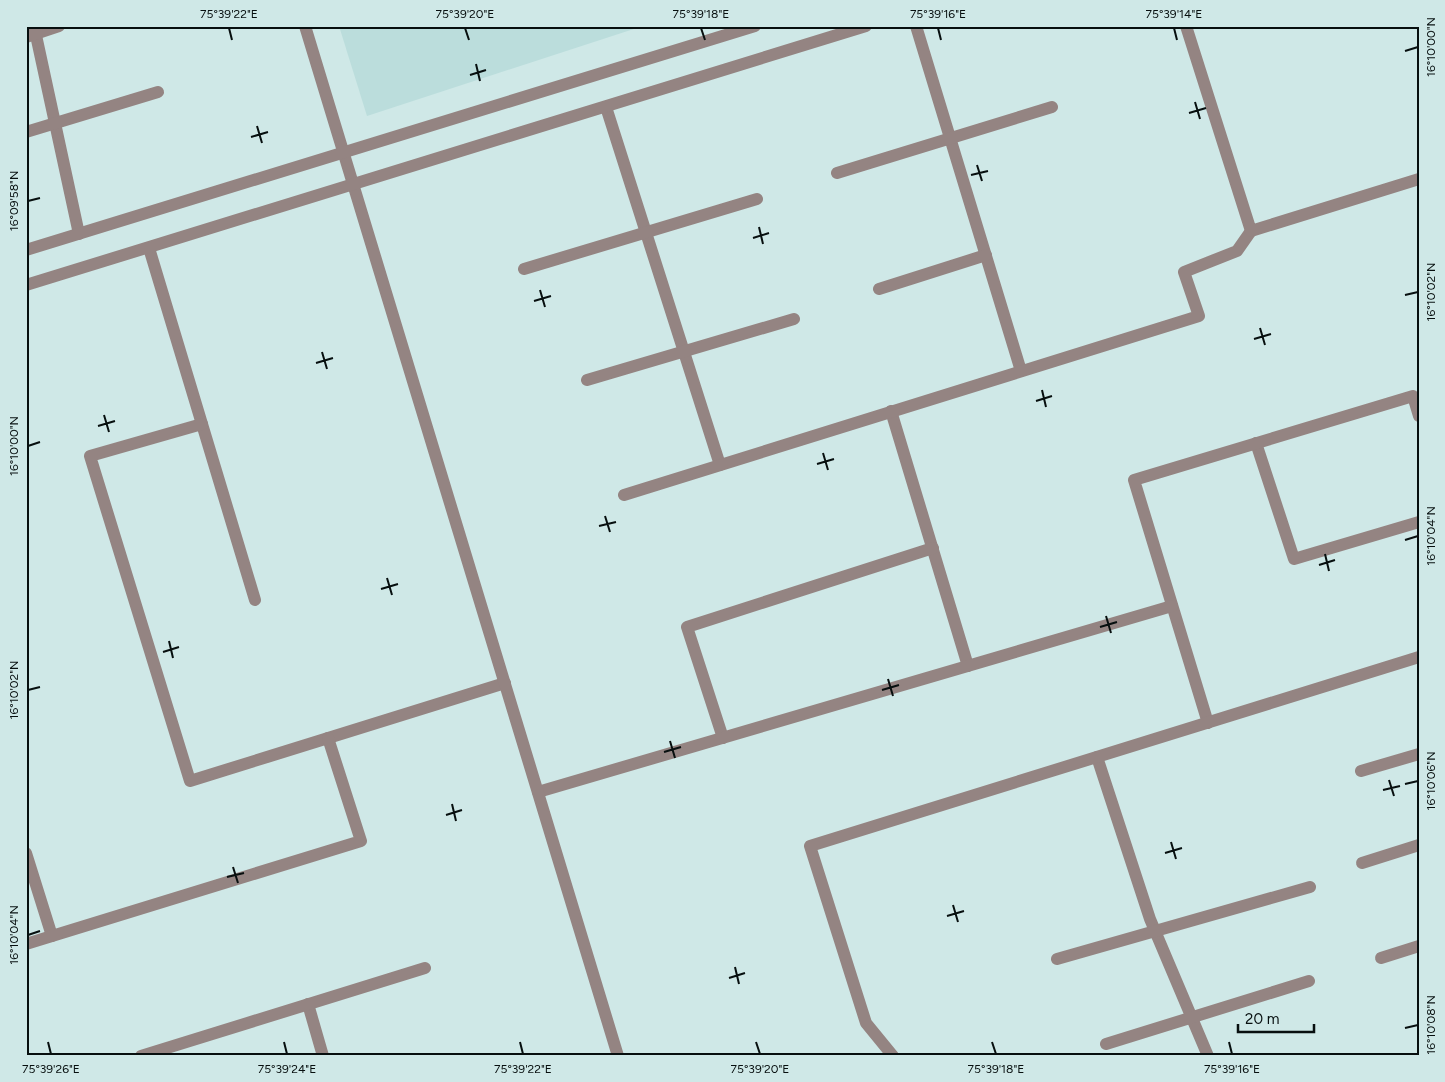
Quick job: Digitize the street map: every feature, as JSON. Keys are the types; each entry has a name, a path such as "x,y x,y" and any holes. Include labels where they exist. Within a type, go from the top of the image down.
{"street":[{"path":"59,26 32,32 55,124 79,234"},
{"path":"305,26 618,1056"},
{"path":"26,250 755,26"},
{"path":"26,285 866,26"},
{"path":"916,26 1021,371"},
{"path":"1186,26 1251,231"},
{"path":"26,132 158,92"},
{"path":"606,107 720,464"},
{"path":"837,173 1052,107"},
{"path":"624,495 1198,316 1184,272 1238,251 1251,231 1419,179"},
{"path":"524,269 757,199"},
{"path":"149,248 255,600"},
{"path":"879,288 986,255"},
{"path":"586,380 794,319"},
{"path":"1208,723 1134,480 1413,396 1419,416"},
{"path":"891,411 968,666"},
{"path":"202,424 90,456 190,781 505,683"},
{"path":"1256,443 1294,559 1419,522"},
{"path":"723,738 687,626 933,548"},
{"path":"538,792 1172,606"},
{"path":"892,1056 866,1023 810,846 1419,657"},
{"path":"26,944 360,841 328,738"},
{"path":"1361,771 1419,754"},
{"path":"1097,757 1150,919 1208,1056"},
{"path":"1362,863 1419,845"},
{"path":"26,853 52,936"},
{"path":"1057,959 1310,888"},
{"path":"1380,958 1419,946"},
{"path":"141,1056 425,968"},
{"path":"1106,1044 1309,981"},
{"path":"308,1004 323,1056"}],"shaded area":[{"path":"339,26 643,26 367,116"}]}
